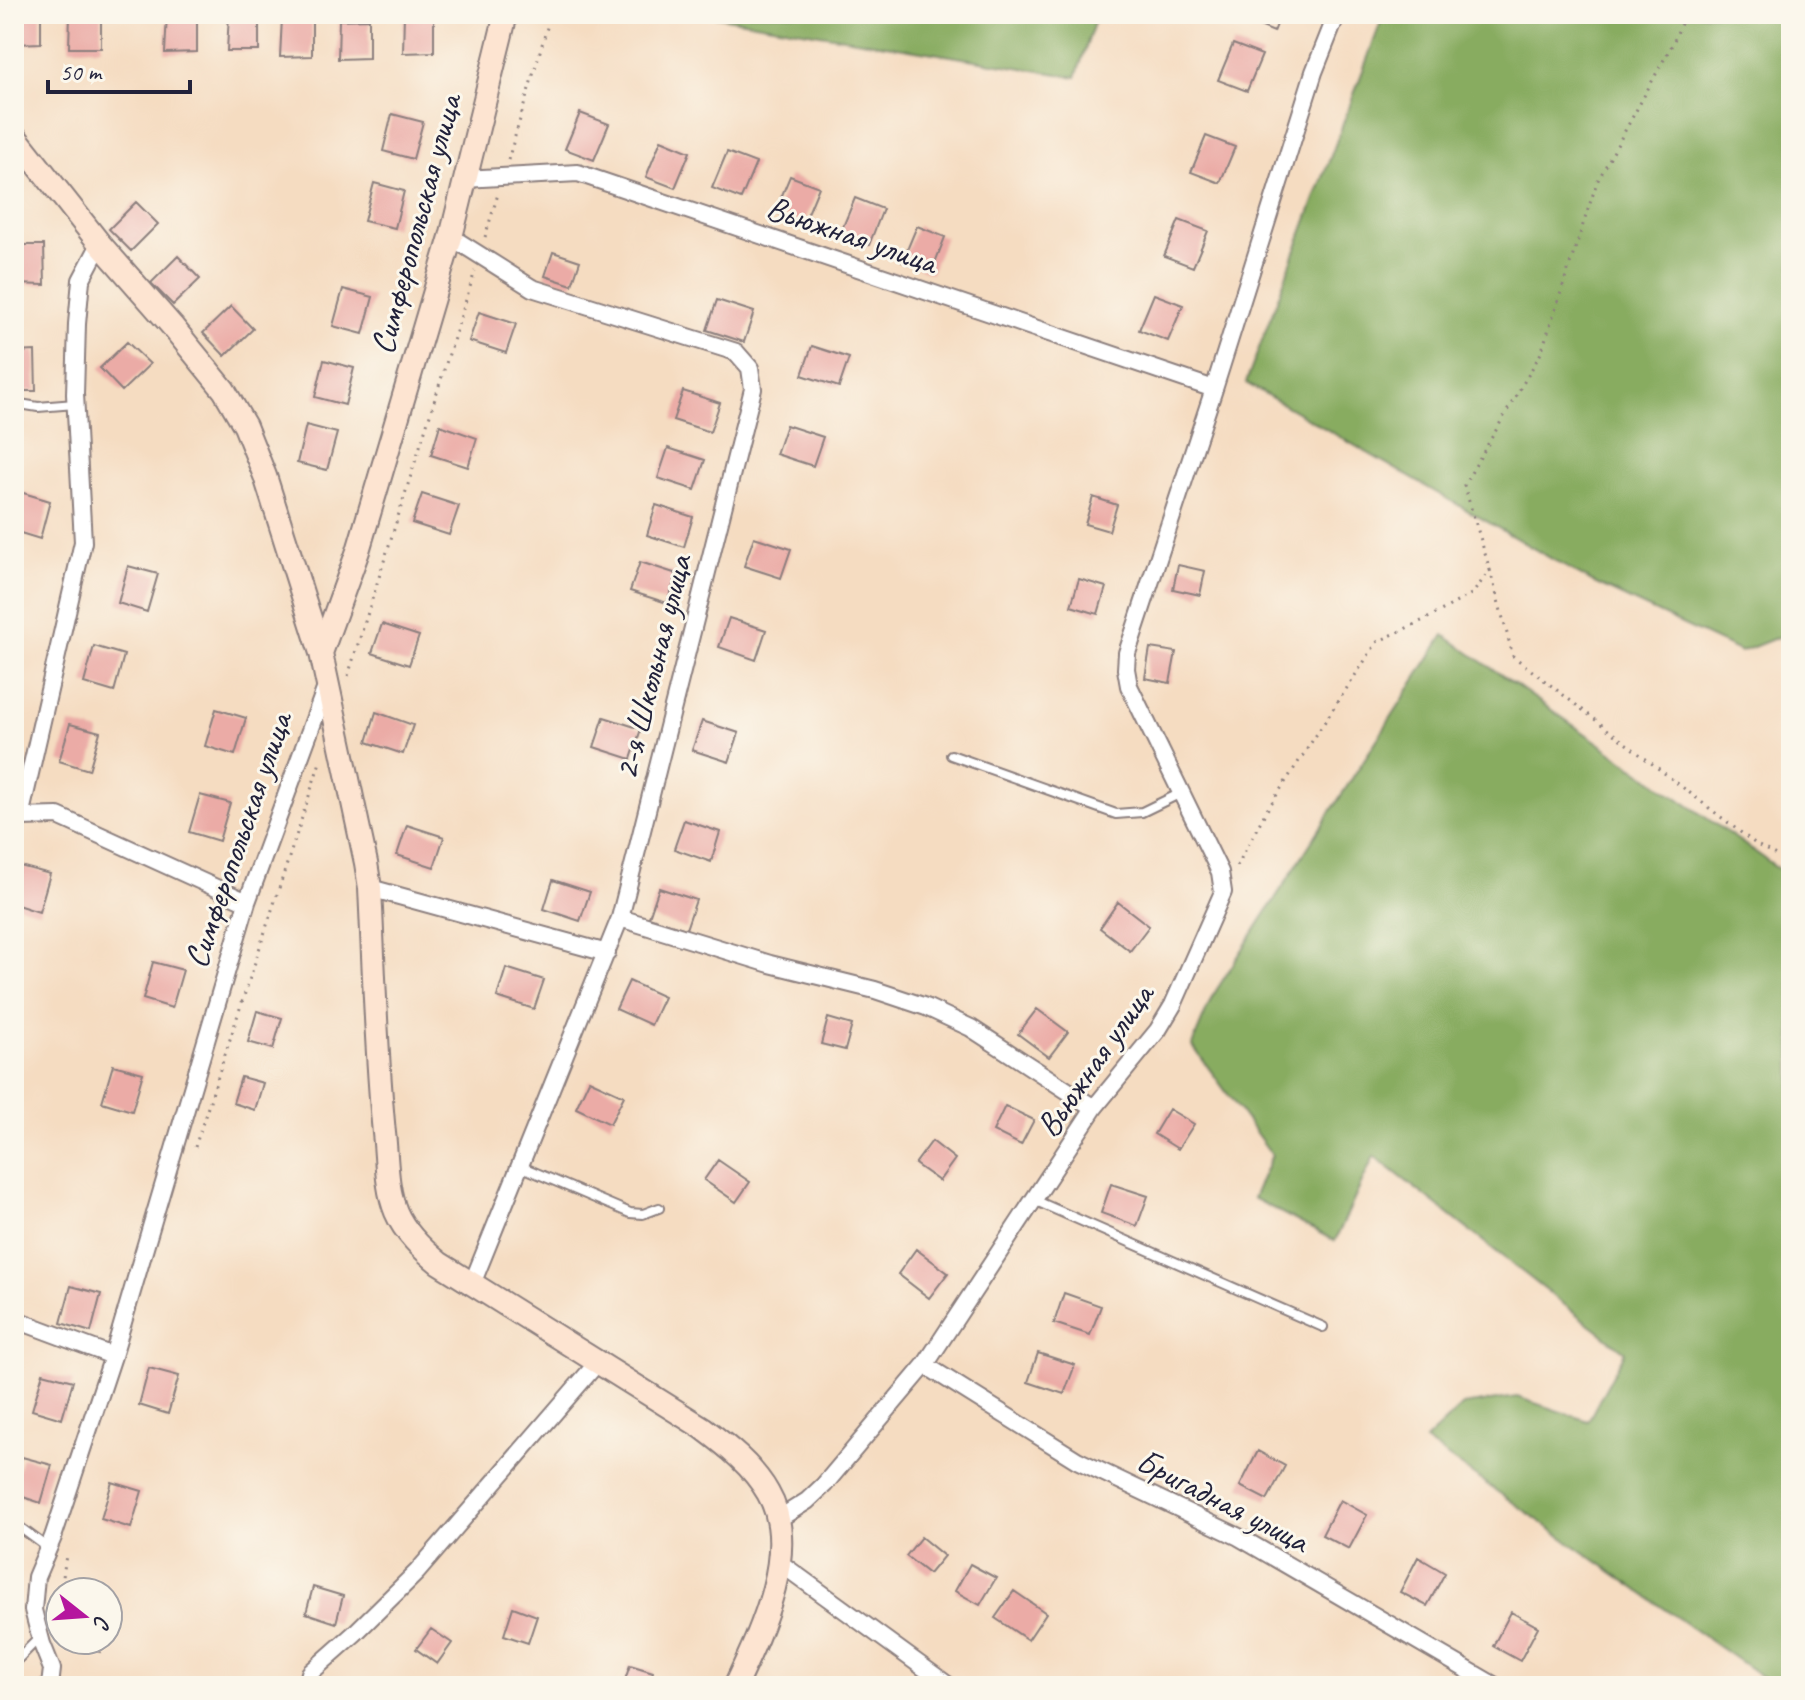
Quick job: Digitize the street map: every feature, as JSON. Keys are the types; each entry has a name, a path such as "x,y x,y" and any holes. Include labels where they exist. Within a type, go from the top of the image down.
{"street":[{"name":"Симферопольская улица","path":"50,1686 52,1669 33,1610 36,1577 49,1548 113,1356 247,902 326,687 321,653 358,551 451,237 506,14"},
{"path":"1223,892 1220,872 1129,686 1127,653 1314,72 1337,14"},
{"path":"14,135 237,409 255,448 321,653"},
{"name":"Вьюжная улица","path":"464,179 578,173 1214,389"},
{"name":"2-я Школьная улица","path":"451,237 532,288 736,352 750,368 753,389 620,918 472,1284"},
{"path":"100,244 81,280 77,324 75,404 83,542 17,820 58,816 247,902"},
{"path":"326,687 370,888 381,1096 390,1190 396,1212 420,1247 439,1263 703,1428 729,1448 769,1493 780,1518 780,1563 758,1634 735,1686"},
{"path":"370,888 607,953"},
{"name":"Вьюжная улица","path":"780,1518 807,1501 824,1485 925,1365 1094,1108 1158,1030 1173,1005 1223,892"},
{"path":"620,918 926,1007 971,1028 1094,1108"},
{"path":"14,1319 113,1356"},
{"path":"307,1686 310,1673 417,1572 598,1362"},
{"name":"Бригадная улица","path":"925,1365 1077,1460 1239,1537 1495,1686"},
{"path":"780,1563 949,1686"}],"lane":[{"path":"14,403 38,407 75,404"},
{"path":"951,755 1116,814 1142,812 1181,793"},
{"path":"520,1166 630,1213 643,1214 659,1208"},
{"path":"1033,1200 1323,1327"},
{"path":"14,1523 49,1548"},
{"path":"14,1663 40,1637"}],"path":[{"path":"347,677 480,255 551,14"},
{"path":"1685,14 1673,43 1597,182 1541,353 1464,485 1513,656 1757,845 1791,863"},
{"path":"1223,892 1265,813 1377,642 1473,593 1490,570"},
{"path":"192,1156 334,720"},
{"path":"63,1576 67,1553"}],"green space":[{"path":"702,14 1097,14 1076,77"},
{"path":"1384,14 1791,14 1791,632 1741,652 1592,582 1246,383"},
{"path":"1444,635 1791,877 1791,1686 1775,1686 1425,1441 1463,1405 1517,1397 1588,1421 1625,1352 1374,1156 1335,1241 1253,1198 1272,1155 1192,1045 1212,997"}],"building":[{"path":"14,14 41,14 41,43 14,44"},
{"path":"70,14 101,14 101,48 69,48"},
{"path":"167,14 197,14 197,52 165,53"},
{"path":"229,14 259,14 259,51 227,51"},
{"path":"404,14 434,14 434,52 403,53"},
{"path":"1248,14 1281,14 1274,32 1245,20"},
{"path":"312,17 312,56 280,57 282,18"},
{"path":"369,19 369,58 338,59 339,20"},
{"path":"1233,44 1262,55 1247,91 1218,80"},
{"path":"580,113 609,124 594,160 565,149"},
{"path":"392,114 423,122 413,159 383,151"},
{"path":"1206,136 1235,147 1220,183 1191,172"},
{"path":"661,140 690,152 675,188 646,177"},
{"path":"727,152 756,163 741,199 712,188"},
{"path":"790,176 819,187 804,223 775,212"},
{"path":"374,183 404,191 395,228 364,221"},
{"path":"855,198 883,209 869,245 840,234"},
{"path":"136,202 158,224 131,251 109,229"},
{"path":"1179,220 1208,231 1193,267 1164,256"},
{"path":"917,226 945,237 931,273 902,262"},
{"path":"14,245 44,245 45,285 14,284"},
{"path":"553,252 580,261 572,285 545,276"},
{"path":"178,256 200,279 173,305 151,283"},
{"path":"343,289 373,297 363,334 333,326"},
{"path":"1154,294 1183,305 1168,341 1139,330"},
{"path":"717,300 754,312 744,342 707,330"},
{"path":"231,306 253,329 225,356 203,333"},
{"path":"479,312 516,324 506,353 469,341"},
{"path":"127,342 150,364 122,391 100,368"},
{"path":"812,346 849,358 839,387 802,375"},
{"path":"35,351 36,391 14,391 14,352"},
{"path":"324,360 354,368 345,405 315,397"},
{"path":"683,391 720,403 710,432 673,420"},
{"path":"306,425 337,433 327,470 297,463"},
{"path":"440,425 477,438 468,467 431,455"},
{"path":"786,425 823,437 813,466 776,454"},
{"path":"668,448 705,460 695,490 658,478"},
{"path":"20,492 50,501 40,539 14,531 14,515"},
{"path":"422,494 459,506 449,535 412,523"},
{"path":"1093,497 1117,505 1109,531 1085,524"},
{"path":"656,505 693,517 684,547 647,535"},
{"path":"754,537 791,549 781,578 744,566"},
{"path":"640,562 677,574 667,603 630,591"},
{"path":"1178,565 1205,571 1200,595 1173,589"},
{"path":"128,566 158,574 147,612 118,603"},
{"path":"1079,579 1106,587 1098,614 1071,606"},
{"path":"729,618 766,630 756,660 719,647"},
{"path":"382,624 419,636 409,665 372,653"},
{"path":"94,646 124,655 114,692 84,683"},
{"path":"1150,648 1176,652 1170,683 1145,678"},
{"path":"216,709 246,718 235,755 205,746"},
{"path":"376,712 413,725 403,754 367,742"},
{"path":"604,717 641,729 631,759 594,747"},
{"path":"702,721 739,733 729,762 692,750"},
{"path":"70,724 100,732 89,770 59,761"},
{"path":"200,795 230,803 219,841 189,832"},
{"path":"684,820 720,832 711,862 674,849"},
{"path":"407,825 444,837 434,867 397,855"},
{"path":"20,866 50,874 39,912 14,904 14,886"},
{"path":"553,880 590,892 580,921 544,909"},
{"path":"659,888 696,900 686,929 649,917"},
{"path":"1118,902 1149,926 1130,951 1100,928"},
{"path":"153,962 183,970 172,1008 143,999"},
{"path":"506,968 544,980 534,1009 497,997"},
{"path":"629,981 664,997 651,1025 616,1009"},
{"path":"1037,1009 1068,1032 1049,1057 1018,1034"},
{"path":"257,1011 282,1018 273,1049 248,1042"},
{"path":"828,1018 852,1025 845,1050 821,1044"},
{"path":"113,1065 143,1073 132,1111 102,1102"},
{"path":"241,1077 263,1083 255,1110 233,1103"},
{"path":"589,1080 624,1096 610,1124 576,1108"},
{"path":"1005,1106 1034,1120 1021,1145 993,1131"},
{"path":"1169,1109 1194,1124 1178,1149 1154,1134"},
{"path":"932,1141 955,1159 939,1181 915,1164"},
{"path":"718,1160 750,1182 736,1202 704,1180"},
{"path":"1111,1184 1148,1196 1137,1226 1101,1213"},
{"path":"916,1249 948,1273 929,1298 898,1274"},
{"path":"71,1286 101,1294 91,1332 61,1323"},
{"path":"1064,1293 1101,1306 1090,1335 1054,1323"},
{"path":"1038,1353 1075,1365 1064,1394 1028,1382"},
{"path":"149,1368 179,1376 168,1414 139,1405"},
{"path":"43,1373 73,1381 62,1419 32,1410"},
{"path":"1258,1451 1285,1466 1267,1500 1240,1486"},
{"path":"22,1457 52,1465 41,1503 14,1494"},
{"path":"112,1482 142,1491 131,1528 101,1519"},
{"path":"1340,1500 1367,1515 1349,1549 1322,1535"},
{"path":"921,1537 944,1556 929,1574 906,1556"},
{"path":"1418,1557 1445,1573 1427,1606 1400,1592"},
{"path":"970,1564 996,1578 980,1605 955,1591"},
{"path":"313,1587 343,1596 336,1623 306,1613"},
{"path":"1014,1591 1046,1613 1028,1640 995,1618"},
{"path":"513,1607 537,1616 528,1643 504,1635"},
{"path":"1511,1612 1538,1627 1520,1661 1493,1646"},
{"path":"431,1629 452,1643 437,1664 416,1649"},
{"path":"630,1665 653,1672 648,1686 623,1686"}]}
